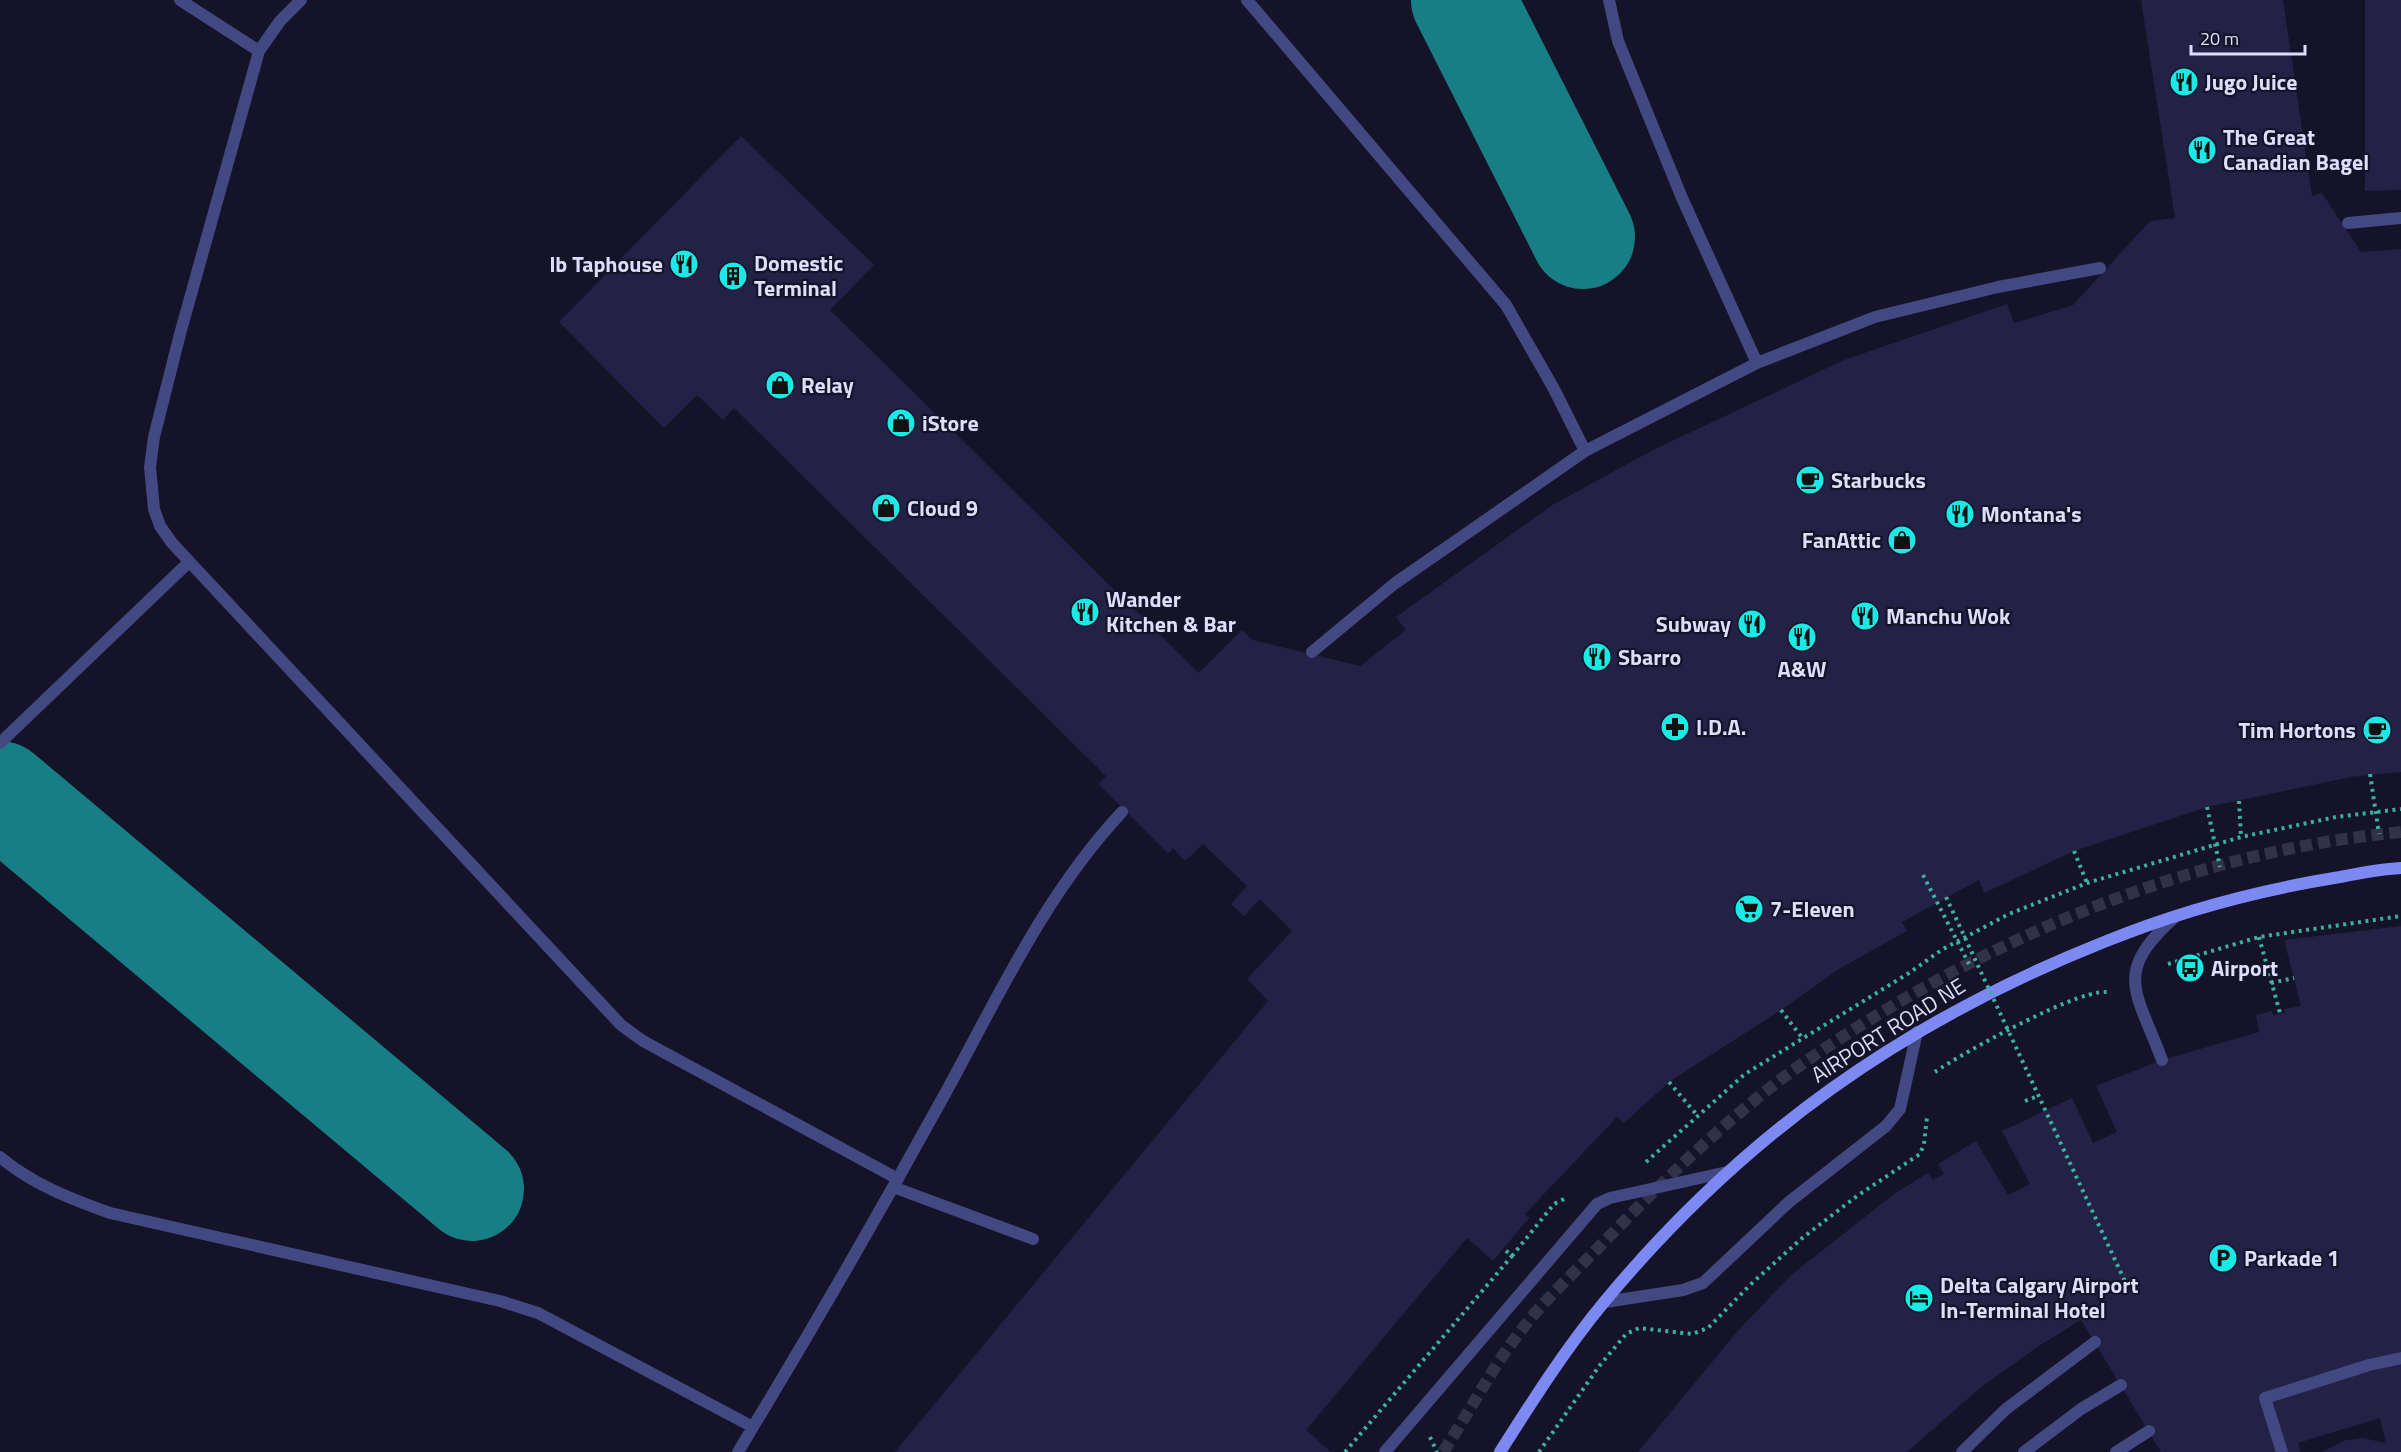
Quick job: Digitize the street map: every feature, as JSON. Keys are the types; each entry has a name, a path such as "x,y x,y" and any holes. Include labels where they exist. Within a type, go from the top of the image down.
{"main road":[{"name":"AIRPORT ROAD NE","path":"1500,1452 1564,1356 1605,1302 1663,1235 1727,1172 1827,1090 1917,1032 2046,965 2179,913 2296,884 2401,868"}],"lane":[{"path":"180,0 259,51"},
{"path":"301,0 280,21 259,51 183,322 154,437 150,467 154,509 160,526 189,562 621,1025 643,1041 895,1183 1033,1239"},
{"path":"1246,0 1506,305 1585,451"},
{"path":"1609,0 1622,52 1682,198 1757,363"},
{"path":"2348,223 2401,218"},
{"path":"1312,652 1394,584 1585,451 1757,363 1875,317 1998,287 2100,268"},
{"path":"0,744 189,562"},
{"path":"738,1452 895,1183 1046,910 1089,847 1122,812"},
{"path":"2162,1060 2134,984 2134,968 2140,954 2153,936 2179,913"},
{"path":"1605,1302 1683,1290 1703,1282 1789,1202 1886,1126 1900,1108 1917,1032"},
{"path":"0,1157 47,1187 110,1213 501,1301 538,1312 753,1427"},
{"path":"1385,1452 1597,1204 1610,1198 1727,1172"},
{"path":"1962,1452 2006,1409 2095,1342"},
{"path":"2282,1452 2265,1398 2401,1358"},
{"path":"2024,1452 2121,1384"},
{"path":"2116,1452 2149,1431"}],"path":[{"path":"2370,774 2379,834"},
{"path":"2239,801 2241,837"},
{"path":"2207,807 2220,867"},
{"path":"1641,1167 1745,1074 1943,949 2009,914 2086,883 2241,837 2336,818 2401,809"},
{"path":"2074,851 2086,883"},
{"path":"1923,875 1969,964"},
{"path":"1946,897 2129,1290"},
{"path":"2164,965 2259,937 2401,916"},
{"path":"2259,937 2280,1013"},
{"path":"2271,983 2294,978"},
{"path":"1781,1010 1803,1039"},
{"path":"1669,1082 1697,1115"},
{"path":"2025,1101 2038,1096"},
{"path":"1345,1452 1554,1204 1571,1195"},
{"path":"1503,1249 1512,1256"}],"building":[{"path":"2141,0 2283,0 2312,196 2322,193 2361,252 2401,249 2401,772 2351,777 2207,807 2074,851 1984,893 1979,880 1902,922 1907,931 1839,969 1781,1010 1669,1082 1624,1123 1617,1117 1525,1214 1529,1218 1493,1261 1467,1238 1306,1430 1331,1452 895,1452 1268,1001 1247,979 1292,931 1260,899 1244,916 1231,904 1247,886 1203,844 1185,861 1173,848 1168,853 1098,784 1106,776 734,408 723,420 697,395 664,428 559,322 741,136 874,265 830,310 1199,673 1242,630 1253,640 1360,666 1406,630 1396,617 1554,504 1655,449 1844,360 2007,304 2014,323 2073,305 2150,221 2175,218"},
{"path":"2365,0 2401,0 2401,190 2365,191"},
{"name":"Parkade 1","path":"2401,926 2401,1452 2322,1452 2346,1440 2363,1438 2386,1443 2380,1418 2298,1443 2301,1452 2161,1452 2081,1320 2037,1347 1980,1388 1907,1452 1638,1452 1735,1334 1790,1276 1894,1194 1928,1173 1933,1180 1944,1174 1938,1164 1976,1141 2008,1195 2030,1184 2002,1131 2072,1098 2093,1143 2117,1132 2096,1086 2162,1060 2259,1032 2256,1015 2272,1011 2273,1015 2285,1013 2284,1009 2301,1006 2284,940"}],"taxiway":[{"path":"1463,0 1583,237"},
{"path":"0,793 472,1189"}],"tunnel":[{"path":"1443,1452 1509,1346 1559,1287 1659,1186 1719,1130 1777,1082 1846,1035 1899,1002 2017,940 2079,913 2141,890 2269,853 2335,840 2401,832"}],"place":[{"name":"Jugo Juice","path":"2184,82"},
{"name":"The Great Canadian Bagel","path":"2202,150"},
{"name":"lb Taphouse","path":"684,264"},
{"name":"Domestic Terminal","path":"733,276"},
{"name":"Relay","path":"780,385"},
{"name":"iStore","path":"901,423"},
{"name":"Starbucks","path":"1810,480"},
{"name":"Cloud 9","path":"886,508"},
{"name":"Montana's","path":"1960,514"},
{"name":"FanAttic","path":"1902,540"},
{"name":"Wander Kitchen & Bar","path":"1085,612"},
{"name":"Manchu Wok","path":"1865,616"},
{"name":"Subway","path":"1752,624"},
{"name":"A&W","path":"1802,637"},
{"name":"Sbarro","path":"1597,657"},
{"name":"I.D.A.","path":"1675,727"},
{"name":"Tim Hortons","path":"2377,730"},
{"name":"7-Eleven","path":"1749,909"},
{"name":"Airport","path":"2190,968"},
{"name":"Parkade 1","path":"2223,1258"},
{"name":"Delta Calgary Airport In-Terminal Hotel","path":"1919,1298"}]}
